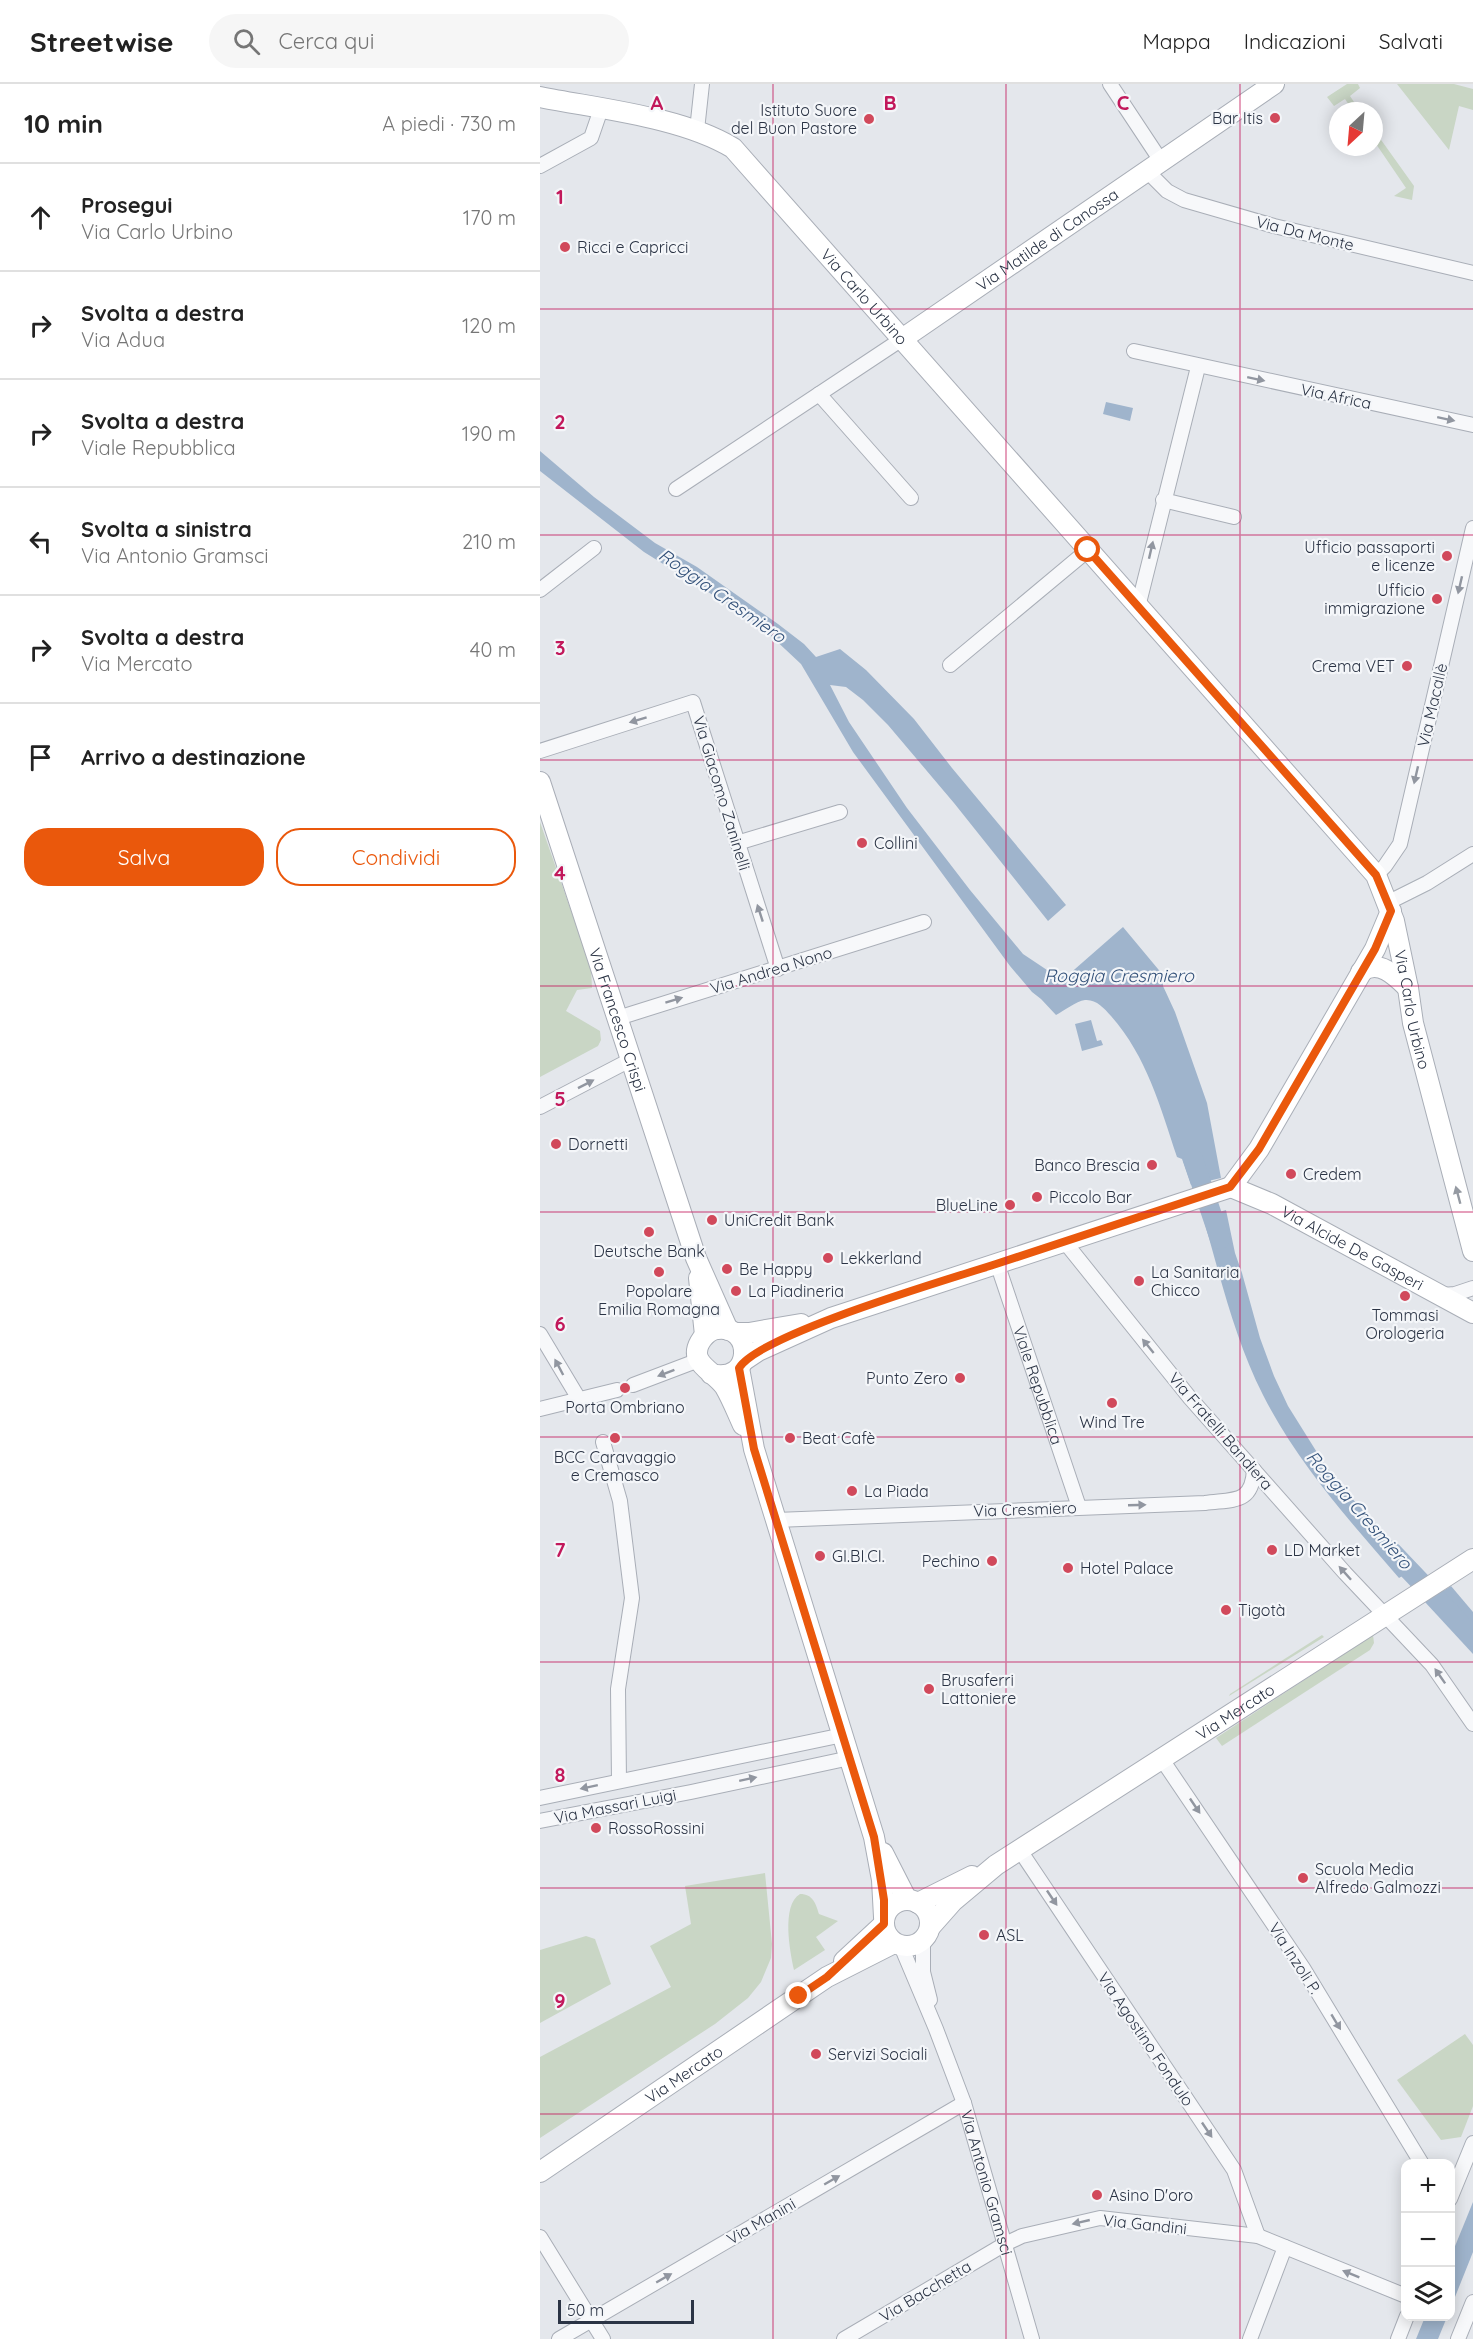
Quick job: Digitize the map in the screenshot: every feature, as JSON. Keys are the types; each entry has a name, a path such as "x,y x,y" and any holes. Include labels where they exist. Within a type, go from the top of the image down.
{"street":[{"path":"697,130 702,84"},
{"name":"Via Da Monte","path":"1110,84 1167,191 1184,200 1274,226 1473,273"},
{"name":"Via Matilde di Canossa","path":"676,489 902,339 1274,84"},
{"name":"Via Carlo Urbino","path":"540,98 697,130 733,148 1376,875 1389,907 1408,988 1413,1023 1473,1251"},
{"path":"540,166 591,138 601,109"},
{"name":"Via Africa","path":"1134,351 1473,425"},
{"path":"1138,607 1198,366"},
{"path":"819,394 911,498"},
{"path":"1163,500 1234,517"},
{"name":"Via Macallè","path":"1376,875 1400,843 1473,528"},
{"path":"540,590 594,548"},
{"path":"950,665 1088,550"},
{"name":"Via Giacomo Zaninelli","path":"540,751 693,702 778,969"},
{"name":"Via Francesco Crispi","path":"540,782 696,1258"},
{"path":"737,843 840,812"},
{"path":"711,1374 726,1375 758,1351 831,1318 1230,1187 1259,1149 1375,949 1389,907 1473,854"},
{"name":"Via Andrea Nono","path":"618,1018 924,922"},
{"path":"1361,972 1372,966 1380,967 1396,976 1408,988"},
{"path":"540,1107 632,1059"},
{"path":"1259,1149 1255,1168 1257,1180 1260,1189 1272,1204"},
{"name":"Via Alcide De Gasperi","path":"1230,1187 1272,1204 1473,1313"},
{"name":"Via Fratelli Bandiera","path":"1064,1241 1190,1398 1357,1586 1432,1665 1473,1724"},
{"path":"696,1258 731,1331 744,1346 741,1364 754,1449 874,1837 882,1880 885,1932 898,1944 916,1945 926,1934 927,1911 913,1902 874,1837"},
{"path":"696,1258 705,1335"},
{"name":"Viale Repubblica","path":"997,1263 1079,1507"},
{"path":"1442,1295 1455,1294 1473,1288"},
{"path":"754,1449 723,1385 705,1369 698,1356 700,1341 705,1335 720,1329 749,1333 831,1318"},
{"path":"540,1334 579,1399"},
{"path":"633,1385 691,1363 698,1356"},
{"path":"540,1409 617,1390"},
{"name":"Via Massari Luigi","path":"603,1442 620,1501 632,1598 618,1689 619,1781"},
{"name":"Via Cresmiero","path":"776,1520 1205,1503 1239,1498 1248,1494 1253,1487 1254,1470"},
{"name":"Via Mercato","path":"926,1934 953,1901 996,1865 1473,1559"},
{"name":"Via Massari Luigi","path":"540,1798 843,1736"},
{"name":"Via Massari Luigi","path":"540,1821 849,1758"},
{"name":"Via Inzoli P.","path":"1161,1758 1303,1968 1420,2159"},
{"name":"Via Agostino Fondulo","path":"1019,1850 1234,2170 1258,2236"},
{"name":"Via Mercato","path":"913,1902 996,1865"},
{"path":"884,1921 892,1905 913,1902"},
{"name":"Via Mercato","path":"827,1977 884,1921"},
{"name":"Via Antonio Gramsci","path":"926,1934 923,1972 936,2029"},
{"name":"Via Mercato","path":"540,2172 827,1977 898,1944"},
{"name":"Via Antonio Gramsci","path":"898,1944 936,2029 964,2103 1032,2339"},
{"name":"Via Manini","path":"559,2339 964,2103"},
{"path":"1455,2187 1473,2143"},
{"name":"Via Gandini","path":"1005,2244 1022,2236 1100,2218 1258,2236 1401,2294"},
{"path":"540,2237 603,2339"},
{"name":"Via Bacchetta","path":"844,2339 1005,2244"},
{"path":"1250,2339 1285,2247"},
{"path":"1458,2339 1473,2302"},
{"path":"1398,2339 1405,2321"}],"green space":[{"path":"1347,84 1358,84 1360,88 1350,96 1354,102 1347,102 1345,99 1340,102 1331,102 1327,97"},
{"path":"1397,84 1454,84 1473,89 1473,110 1459,106 1449,150"},
{"path":"1383,143 1414,186 1412,200 1394,196 1406,188 1383,154"},
{"path":"540,822 591,968 592,988 577,990 566,1011 600,1031 601,1040 598,1046 540,1077"},
{"path":"1322,1635 1324,1637 1229,1696 1230,1694"},
{"path":"1373,1635 1374,1643 1370,1650 1222,1746 1216,1738"},
{"path":"765,1873 772,1944 771,1958 761,1982 748,1998 715,2024 540,2138 540,2057 671,1987 650,1946 691,1924 685,1886"},
{"path":"800,1894 811,1898 819,1914 838,1921 816,1937 825,1950 794,1970 788,1929 790,1908"},
{"path":"586,1936 595,1939 611,1984 540,2023 540,1950"},
{"path":"1465,2034 1473,2045 1473,2106 1461,2137 1441,2140 1397,2080"}],"water":[{"path":"1106,402 1133,408 1130,421 1103,414"},
{"name":"Roggia Cresmiero","path":"540,451 594,497 655,543 697,567 778,624 804,644 816,657 840,649 866,670 914,719 1066,905 1048,921 954,803 888,725 846,687 830,685 849,722 907,808 1023,954 1053,974 1067,976 1123,927 1163,975 1163,986 1175,1012 1207,1103 1221,1178 1191,1185 1182,1159 1177,1157 1143,1065 1134,1048 1106,1010 1096,1003 1085,1000 1056,1015 1010,966 853,752 801,664 770,635 737,610 644,552 540,471"},
{"path":"1091,1020 1097,1041 1101,1040 1103,1045 1082,1051 1075,1024"},
{"name":"Roggia Cresmiero","path":"1226,1210 1235,1253 1260,1338 1288,1406 1323,1462 1344,1490 1417,1567 1399,1578 1308,1468 1277,1420 1253,1374 1229,1308 1203,1217"},
{"name":"Roggia Cresmiero","path":"1451,1586 1473,1612 1473,1654 1425,1602"},
{"path":"1473,2202 1473,2252 1455,2297 1455,2267 1455,2246"},
{"path":"1423,2321 1445,2321 1438,2339 1416,2339"}],"waterway":[{"name":"Roggia Cresmiero","path":"1193,1159 1220,1239"},
{"name":"Roggia Cresmiero","path":"1392,1552 1473,1637"}],"place":[{"name":"Bar Itis","path":"1275,118"},
{"name":"Istituto Suore del Buon Pastore","path":"869,119"},
{"name":"Ricci e Capricci","path":"565,247"},
{"name":"Ufficio passaporti e licenze","path":"1447,556"},
{"name":"Ufficio immigrazione","path":"1437,599"},
{"name":"Crema VET","path":"1407,666"},
{"name":"Collini","path":"862,843"},
{"name":"Dornetti","path":"556,1144"},
{"name":"Banco Brescia","path":"1152,1165"},
{"name":"Credem","path":"1291,1174"},
{"name":"Piccolo Bar","path":"1037,1197"},
{"name":"BlueLine","path":"1010,1205"},
{"name":"UniCredit Bank","path":"712,1220"},
{"name":"Deutsche Bank","path":"649,1232"},
{"name":"Lekkerland","path":"828,1258"},
{"name":"Be Happy","path":"727,1269"},
{"name":"Popolare Emilia Romagna","path":"659,1272"},
{"name":"La Sanitaria Chicco","path":"1139,1281"},
{"name":"La Piadineria","path":"736,1291"},
{"name":"Tommasi Orologeria","path":"1405,1296"},
{"name":"Punto Zero","path":"960,1378"},
{"name":"Porta Ombriano","path":"625,1388"},
{"name":"Wind Tre","path":"1112,1403"},
{"name":"BCC Caravaggio e Cremasco","path":"615,1438"},
{"name":"Beat Cafè","path":"790,1438"},
{"name":"La Piada","path":"852,1491"},
{"name":"LD Market","path":"1272,1550"},
{"name":"GI.BI.CI.","path":"820,1556"},
{"name":"Pechino","path":"992,1561"},
{"name":"Hotel Palace","path":"1068,1568"},
{"name":"Tigotà","path":"1226,1610"},
{"name":"Brusaferri Lattoniere","path":"929,1689"},
{"name":"RossoRossini","path":"596,1828"},
{"name":"Scuola Media Alfredo Galmozzi","path":"1303,1878"},
{"name":"ASL","path":"984,1935"},
{"name":"Servizi Sociali","path":"816,2054"},
{"name":"Asino D'oro","path":"1097,2195"}],"route":[{"path":"799,1996 827,1977 884,1924 884,1900 874,1837 754,1449 739,1368 743,1361 758,1351 831,1318 1230,1187 1259,1149 1375,949 1391,911 1376,875 1088,550"}]}
